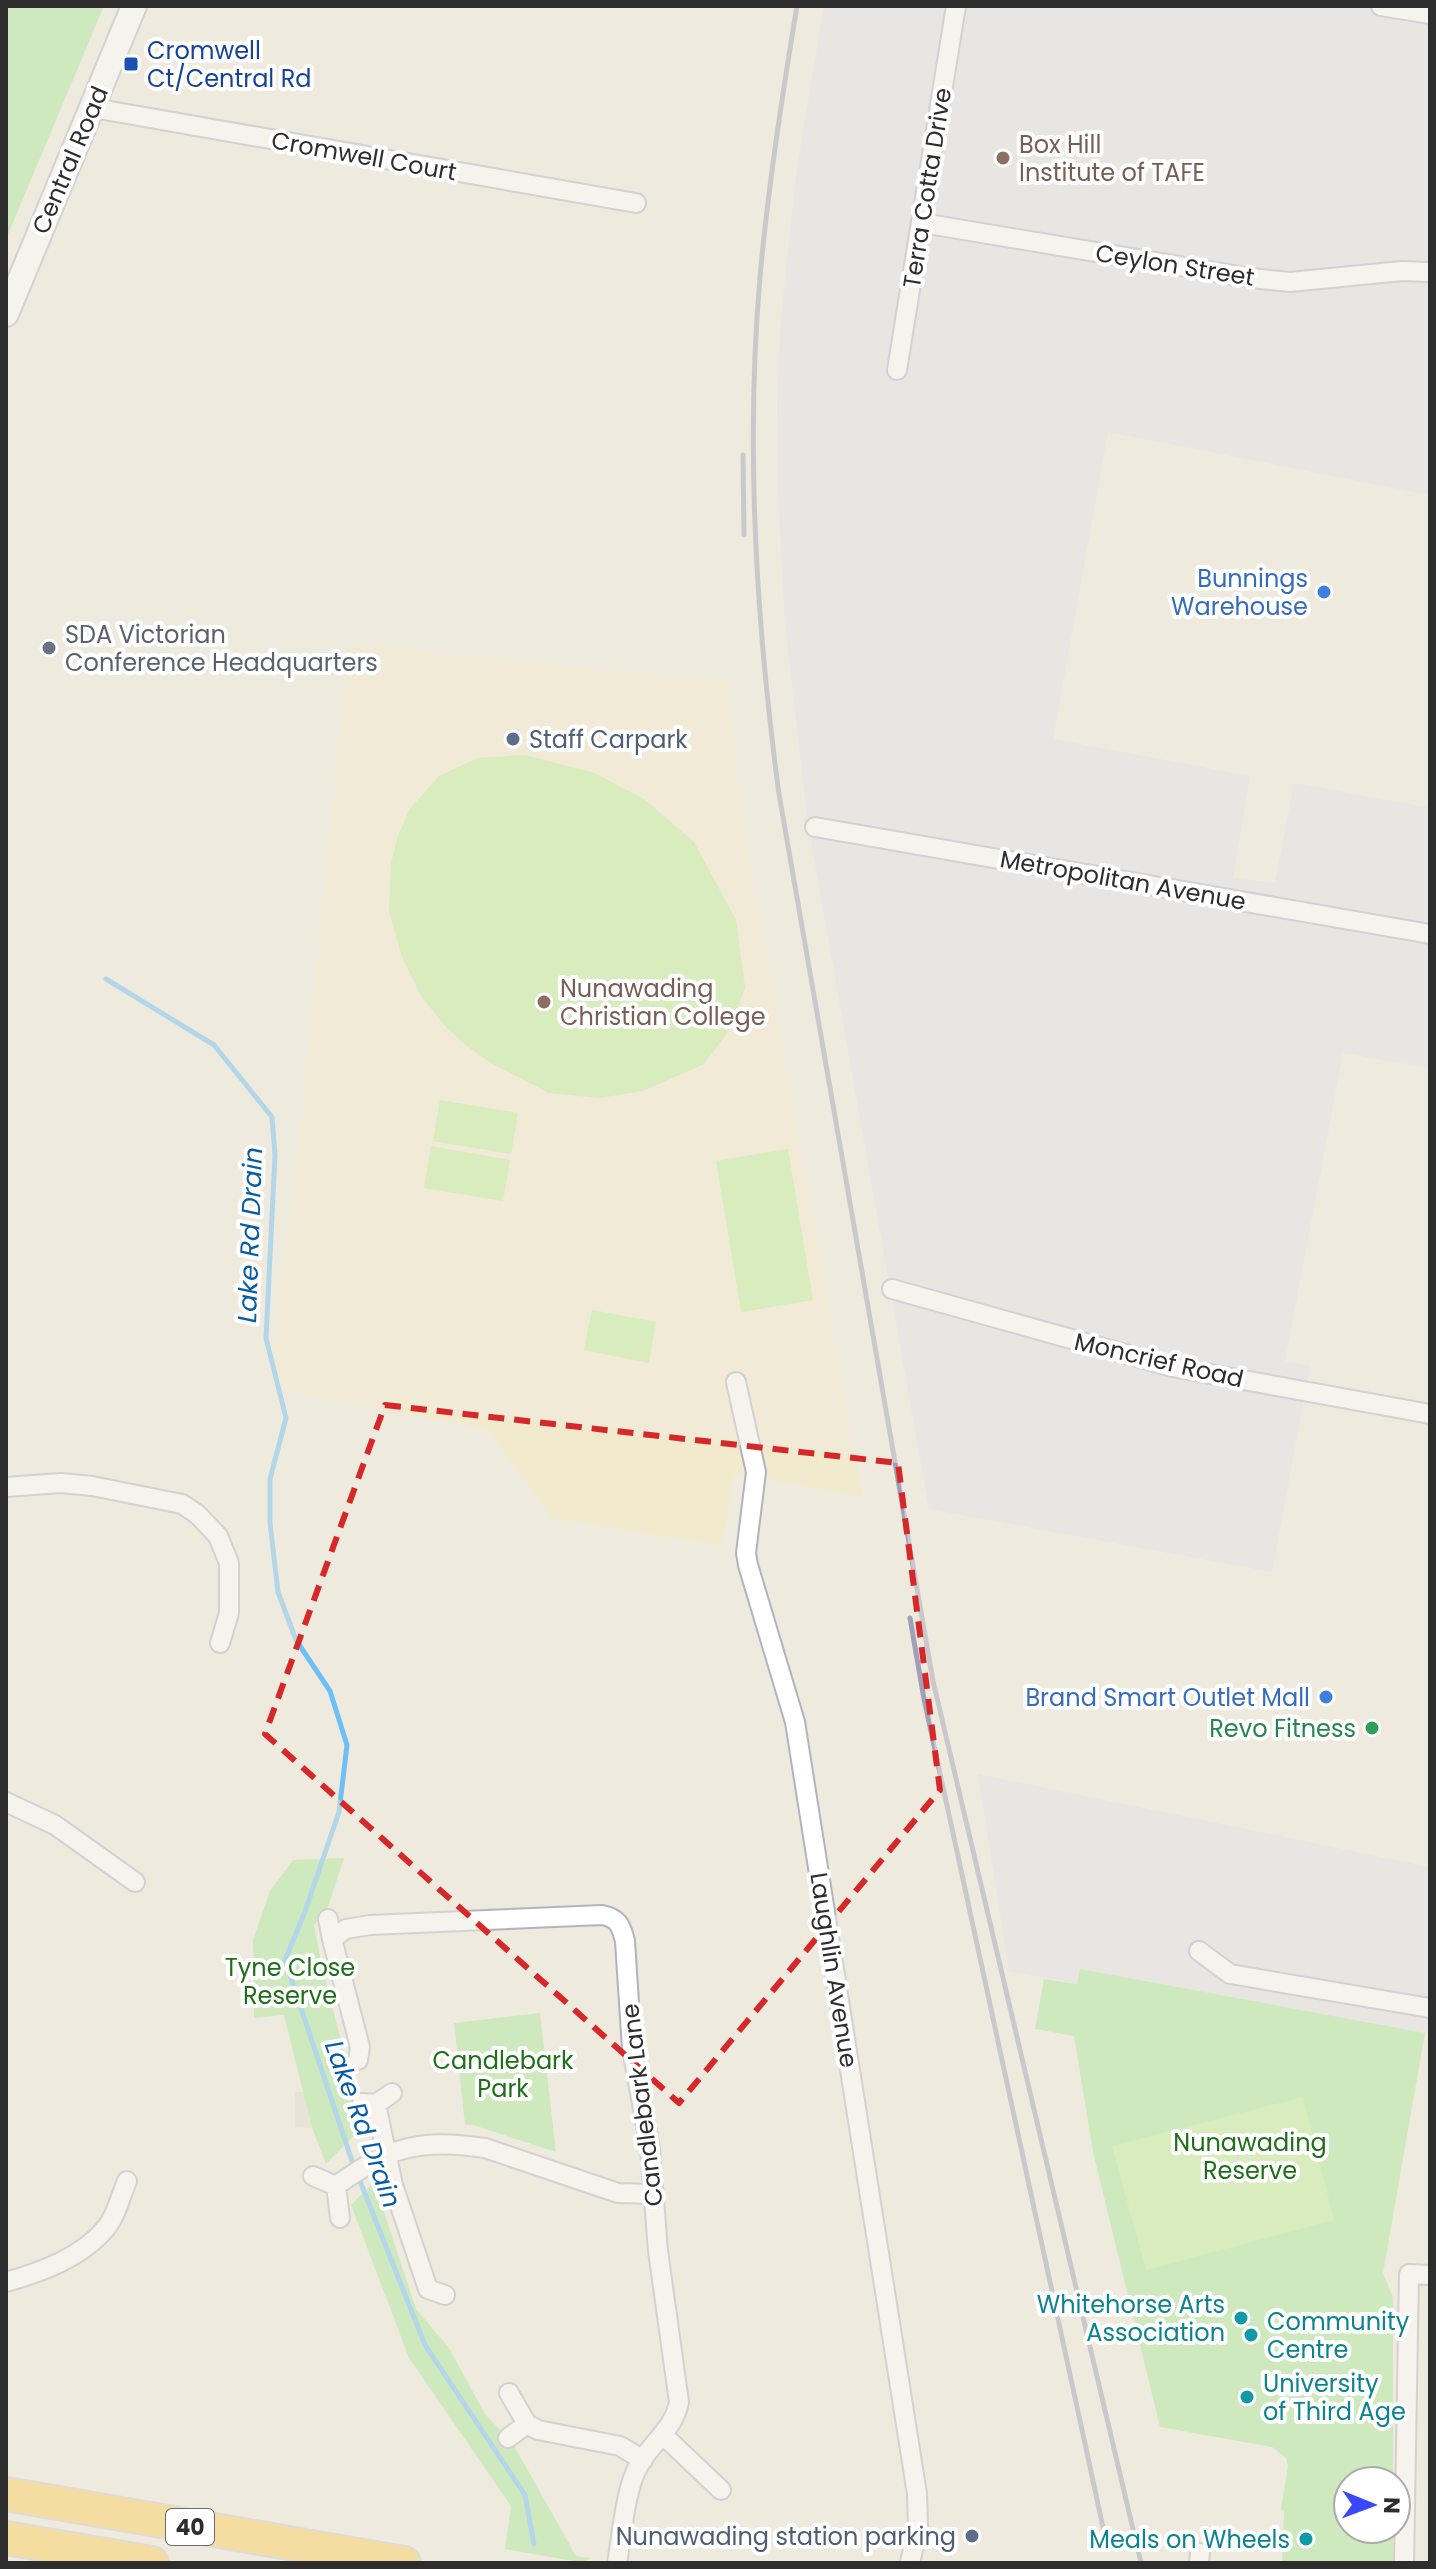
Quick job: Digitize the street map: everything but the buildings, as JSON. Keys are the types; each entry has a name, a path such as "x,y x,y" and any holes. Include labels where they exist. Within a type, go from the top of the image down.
{"highway":[{"name":"40","path":"6,2494 404,2563"},
{"name":"40","path":"6,2538 152,2563"}],"street":[{"name":"Central Road","path":"6,314 134,6"},
{"name":"Terra Cotta Drive","path":"897,370 956,6"},
{"path":"1381,6 1430,14"},
{"name":"Cromwell Court","path":"93,108 636,203"},
{"name":"Ceylon Street","path":"922,223 1290,282 1402,271 1430,272"},
{"name":"Metropolitan Avenue","path":"815,827 1430,934"},
{"name":"Moncrief Road","path":"892,1289 1172,1367 1430,1414"},
{"name":"Laughlin Avenue","path":"736,1382 756,1472 746,1553 795,1722 917,2494 918,2527 910,2563"},
{"path":"6,1487 26,1488 61,1483 92,1486 182,1504 197,1514 218,1536 229,1563 229,1613 220,1643"},
{"path":"6,1802 55,1825 135,1882"},
{"name":"Candlebark Lane","path":"332,1939 346,1929 370,1925 602,1915 617,1920 625,1941 632,2049 650,2148 658,2251 679,2402 676,2418 643,2460 633,2481 617,2563"},
{"path":"328,1919 360,2047 358,2060"},
{"path":"1199,1951 1230,1974 1430,2008"},
{"path":"377,2100 393,2185 432,2295"},
{"path":"313,2176 348,2177 387,2153 408,2147 443,2144 485,2148 618,2193 654,2194"},
{"path":"340,2218 348,2177"},
{"path":"6,2282 38,2273 85,2247 108,2226 127,2181"},
{"path":"1404,2563 1409,2274 1430,2275"},
{"path":"509,2393 527,2424 538,2430 620,2446 643,2460"},
{"path":"508,2438 527,2424"},
{"path":"663,2435 721,2490"}],"highlighted area":[{"path":"385,1405 898,1463 940,1790 679,2103 265,1734"}],"shaded area":[{"path":"824,6 1430,6 1430,495 1108,432 1053,739 1250,776 1233,878 1275,883 1294,783 1430,808 1430,1068 1343,1053 1285,1361 1310,1366 1272,1572 929,1509 808,824 785,624 778,492 777,399 781,317 797,168"},
{"name":"Nunawading Christian College","path":"348,643 727,682 745,829 863,1497 734,1473 722,1546 552,1518 487,1429 269,1388 295,1176"},
{"path":"978,1774 1430,1867 1430,2034 1080,1969 1078,1984 1009,1971"},
{"path":"295,2092 303,2092 312,2128 295,2127"}],"green space":[{"path":"6,6 104,6 6,239"},
{"path":"525,755 594,773 644,799 694,842 736,920 745,988 728,1032 704,1064 643,1091 599,1098 549,1093 491,1063 467,1046 447,1028 421,996 402,957 389,911 391,863 409,810 439,776 478,758"},
{"path":"440,1100 518,1113 511,1154 433,1141"},
{"path":"431,1146 510,1160 503,1201 424,1188"},
{"path":"788,1149 813,1300 741,1312 716,1161"},
{"path":"592,1310 656,1322 649,1363 584,1350"},
{"name":"Tyne Close Reserve","path":"344,1858 327,1910 314,1925 362,2128 326,2164 312,2128 284,2015 254,2018 253,1940 270,1891 293,1860"},
{"name":"Nunawading Reserve","path":"1080,1969 1425,2033 1383,2273 1393,2297 1393,2465 1332,2465 1332,2545 1393,2545 1393,2563 1274,2563 1282,2562 1284,2512 1281,2509 1288,2466 1286,2458 1272,2447 1160,2427 1093,2152 1074,2036 1035,2029 1044,1979 1077,1984"},
{"name":"Candlebark Park","path":"540,2013 556,2152 465,2125 454,2023"},
{"path":"1303,2097 1334,2220 1146,2270 1112,2146"},
{"path":"374,2182 416,2309 449,2348 485,2414 512,2442 576,2556 590,2558 584,2563 505,2549 511,2506 409,2358 351,2205"}],"waterway":[{"name":"Lake Rd Drain","path":"106,979 214,1045 272,1117 275,1155 266,1338 286,1418 270,1479 270,1523 278,1592 296,1640 330,1691 347,1745 339,1812 285,1960 354,2167"},
{"name":"Lake Rd Drain","path":"358,2176 425,2345 525,2495 534,2544"}],"railway":[{"path":"797,6 763,243 753,407 759,601 779,794 933,1681 1141,2563"},
{"path":"743,455 744,535"},
{"path":"910,1618 924,1699 1106,2541"}],"place":[{"name":"Cromwell Ct/Central Rd","path":"131,64"},
{"name":"Box Hill Institute of TAFE","path":"1003,158"},
{"name":"Bunnings Warehouse","path":"1324,592"},
{"name":"SDA Victorian Conference Headquarters","path":"49,648"},
{"name":"Staff Carpark","path":"513,739"},
{"name":"Nunawading Christian College","path":"544,1002"},
{"name":"Brand Smart Outlet Mall","path":"1326,1697"},
{"name":"Revo Fitness","path":"1372,1728"},
{"name":"Whitehorse Arts Association","path":"1241,2318"},
{"name":"Community Centre","path":"1251,2335"},
{"name":"University of Third Age","path":"1247,2397"},
{"name":"Nunawading station parking","path":"972,2536"},
{"name":"Meals on Wheels","path":"1306,2539"}]}
